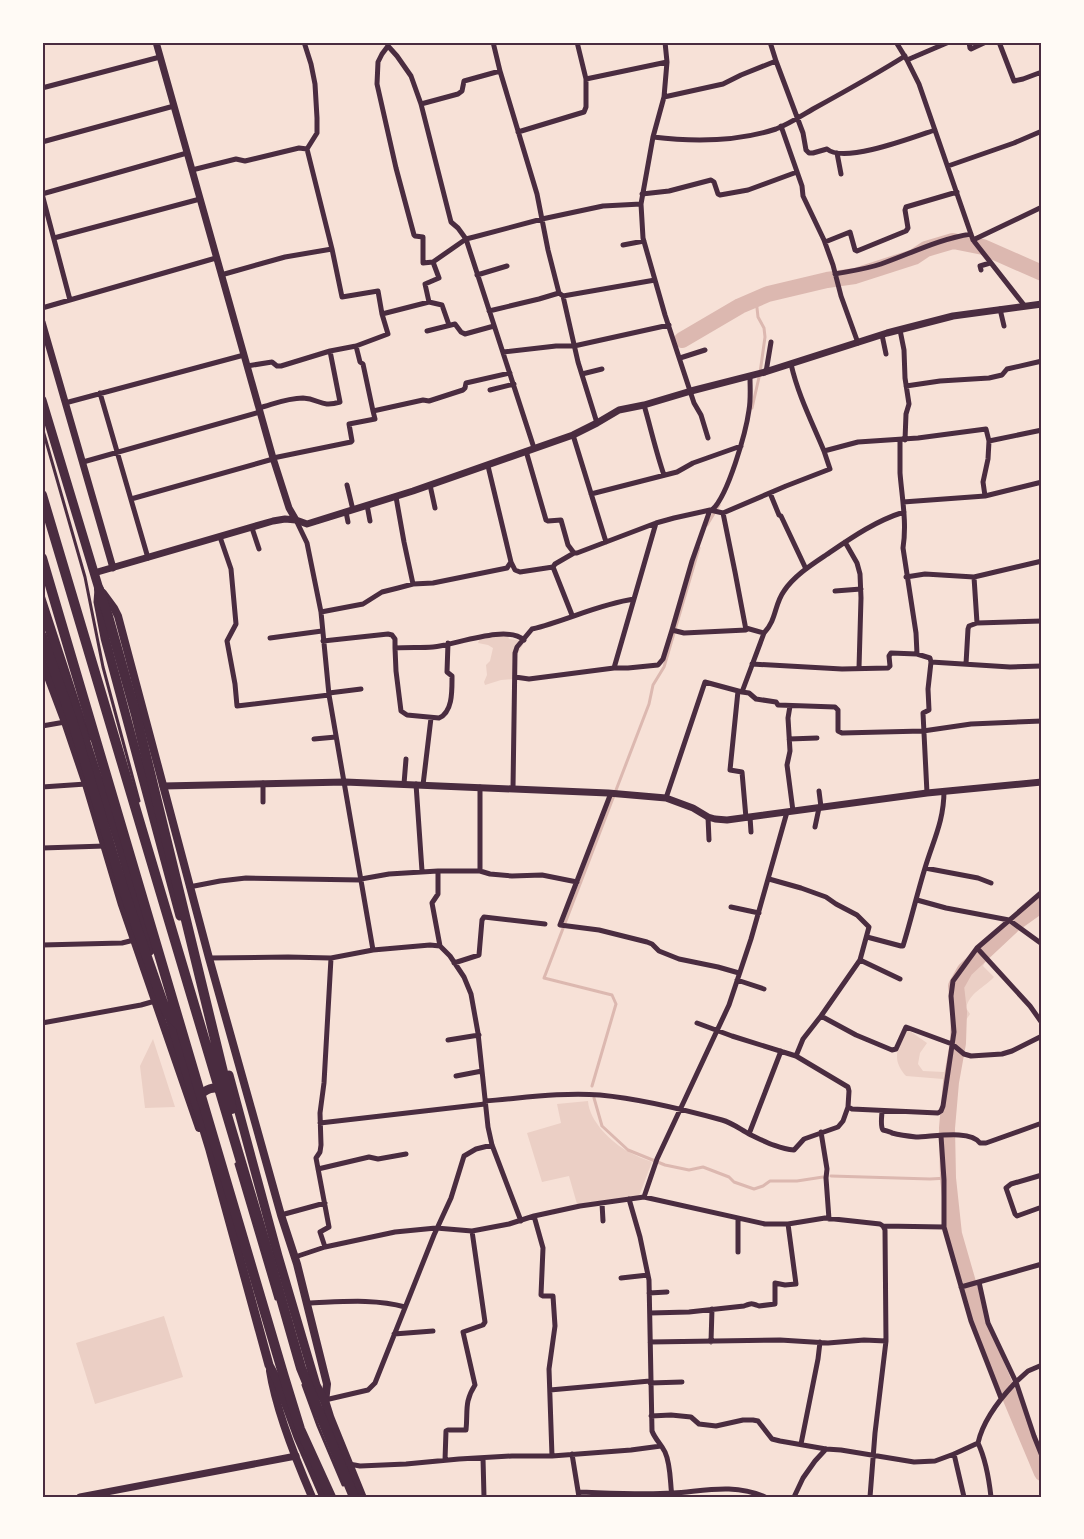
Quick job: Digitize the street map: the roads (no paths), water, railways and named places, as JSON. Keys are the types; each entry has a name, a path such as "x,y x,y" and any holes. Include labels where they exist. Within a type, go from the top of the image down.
{"highway":[{"path":"42,400 90,575 99,589 136,715 264,1239"},
{"path":"42,495 301,1368 354,1497"},
{"path":"42,558 300,1429 333,1497"},
{"path":"99,589 98,602 105,638 145,790 194,965 234,1092 278,1256 316,1385 325,1401 362,1497"},
{"path":"42,607 119,843 210,1150 269,1365 324,1497"},
{"path":"42,636 73,723 117,871 164,1006 172,1019 180,1025"},
{"path":"196,1103 203,1091 215,1087 234,1092"}],"main road":[{"path":"99,589 118,616 189,887 308,1303 327,1384 325,1401"},
{"path":"42,661 86,784 122,905 202,1138 210,1150"},
{"path":"269,1365 272,1382 296,1456 312,1497"}],"street":[{"path":"156,42 273,459 288,508 307,543 321,612 329,694 373,950"},
{"path":"247,366 272,362 281,366 330,351 356,346 388,334 378,291 342,297 307,149 317,133 317,118 315,84 304,42"},
{"path":"493,42 537,194 548,250 572,328 574,346 597,423"},
{"path":"518,132 584,112 586,79 577,42"},
{"path":"666,42 664,97 652,137 642,194 644,241 694,403 701,414 708,438"},
{"path":"770,42 798,118 806,150 809,153 827,149 832,153 866,152 935,130"},
{"path":"896,42 919,84 974,241 1024,305"},
{"path":"652,137 709,141 750,136 798,118 906,58 949,42"},
{"path":"969,42 971,49 986,42"},
{"path":"999,42 1014,81 1039,73 1042,75"},
{"path":"534,448 466,239 451,222 421,104 411,76 387,44 378,62 376,84 415,236 423,237 423,263 433,262 466,239 603,206 641,204"},
{"path":"42,88 160,57"},
{"path":"664,97 723,84 776,61"},
{"path":"586,79 667,62"},
{"path":"421,104 458,94 462,91 464,81 500,71"},
{"path":"42,142 174,106"},
{"path":"781,126 802,186 803,196 825,242 858,343"},
{"path":"948,166 1014,143 1042,130"},
{"path":"192,170 236,159 245,161 299,148 307,149"},
{"path":"70,300 42,194 187,153"},
{"path":"837,153 841,174"},
{"path":"642,194 669,191 711,180 720,195 748,190 797,172"},
{"path":"825,242 850,232 855,250 857,250 906,231 908,228 906,207 957,192"},
{"path":"54,238 200,199"},
{"path":"836,277 880,264 949,238 974,241 1042,207"},
{"path":"623,244 644,241"},
{"path":"221,275 285,257 332,249"},
{"path":"42,308 216,258"},
{"path":"429,302 425,284 439,278 433,262"},
{"path":"981,270 980,266 990,263"},
{"path":"477,275 507,266"},
{"path":"489,311 561,294 655,280"},
{"path":"382,314 429,302 442,305 449,325"},
{"path":"90,575 273,521 296,520 306,524 396,497 573,435 619,410 752,376 882,335 953,316 1042,303"},
{"path":"1000,309 1004,326"},
{"path":"42,322 113,568"},
{"path":"427,331 456,324 465,334 494,326"},
{"path":"503,352 574,346 669,325"},
{"path":"900,330 909,404 902,440 900,474 904,512 903,548 917,654"},
{"path":"882,335 886,354"},
{"path":"766,372 771,342"},
{"path":"131,499 273,459 351,442 349,424 375,419 363,364 360,362 356,346"},
{"path":"680,358 705,350"},
{"path":"83,462 260,410 288,399 312,399 328,406 340,402 330,351"},
{"path":"65,402 244,355"},
{"path":"906,387 940,381 989,378 1002,375 1007,369 1042,361"},
{"path":"488,465 511,562 515,570 520,572 553,567 574,553 656,523 715,511 770,493 830,469 796,386 791,364"},
{"path":"582,374 602,369"},
{"path":"373,411 423,400 429,401 463,390 466,383 510,373"},
{"path":"515,677 529,679 614,668 628,669 658,665 663,659 692,561 720,501 741,446 750,408 752,376"},
{"path":"490,390 514,384"},
{"path":"100,393 148,558"},
{"path":"644,405 664,475"},
{"path":"824,451 858,442 902,440 986,429 990,441 983,482 985,496"},
{"path":"990,441 1042,430"},
{"path":"573,435 606,542"},
{"path":"591,494 677,472 693,463 741,446"},
{"path":"526,451 546,520 561,520 568,545 574,553"},
{"path":"903,502 985,496 1042,482"},
{"path":"347,485 350,511 348,522"},
{"path":"430,485 435,508"},
{"path":"770,493 806,569"},
{"path":"396,497 413,584"},
{"path":"367,505 370,522"},
{"path":"715,511 746,628"},
{"path":"751,832 742,772 730,770 740,692 764,633 771,626 783,592 806,569 845,542 872,526 904,512"},
{"path":"614,668 656,523"},
{"path":"252,528 259,549"},
{"path":"220,537 231,569 236,624 227,641 237,706 361,689"},
{"path":"845,542 858,568 861,588 859,668"},
{"path":"906,577 925,574 974,577 1042,561"},
{"path":"321,612 363,604 382,592 413,584 433,583 507,568 511,562"},
{"path":"553,567 572,615"},
{"path":"974,577 977,623"},
{"path":"835,591 861,588"},
{"path":"513,788 515,653 518,647 532,629 572,615 634,599"},
{"path":"966,664 969,626 977,623 1042,621"},
{"path":"746,628 764,633"},
{"path":"673,630 684,633 744,631 746,628"},
{"path":"270,638 322,631"},
{"path":"395,648 434,647 504,633 521,637 524,640"},
{"path":"323,641 392,635 401,711 407,715 431,718 445,715 450,700 452,676 447,672 448,644"},
{"path":"752,664 786,667 888,668 891,653 917,654 930,658 929,710 923,713 927,793"},
{"path":"931,662 1010,667 1042,666"},
{"path":"666,798 705,682 749,693 756,699 776,702 778,705 837,708 838,731 842,733 923,731 971,724 1042,721"},
{"path":"644,1197 656,1161 729,1005 790,812 787,765 790,751 788,718 790,706"},
{"path":"422,871 420,784 431,718"},
{"path":"42,726 65,722"},
{"path":"314,739 336,737"},
{"path":"789,739 817,738"},
{"path":"404,784 406,759"},
{"path":"163,786 345,782 615,793 666,798 693,808 708,817 727,820 927,793 1042,782"},
{"path":"263,783 263,802"},
{"path":"42,787 86,784"},
{"path":"480,787 480,872"},
{"path":"815,827 820,808 819,791"},
{"path":"867,937 903,946 942,817 944,791"},
{"path":"615,793 578,882 563,925 599,930 647,942 659,951 679,958 739,973"},
{"path":"708,817 709,840"},
{"path":"42,848 105,846"},
{"path":"925,868 978,878 991,883"},
{"path":"189,887 246,878 361,879 422,871 480,872 512,876 542,875 578,882"},
{"path":"438,871 438,894 432,903 440,946 464,977 471,994 479,1035 485,1103 492,1145 521,1221"},
{"path":"769,879 826,897 857,915 869,927 860,960 802,1039 796,1056"},
{"path":"848,1107 882,1111 938,1113 941,1111 953,1045 951,987 953,981 1042,892"},
{"path":"917,900 1013,922 1042,944"},
{"path":"731,907 759,913"},
{"path":"454,963 479,955 484,917 545,924"},
{"path":"42,945 122,943 134,940"},
{"path":"209,958 331,958 373,950 440,946"},
{"path":"980,953 1030,1006 1042,1023"},
{"path":"325,1247 320,1232 329,1227 316,1158 321,1145 320,1123 331,958"},
{"path":"860,960 900,979"},
{"path":"737,980 764,989"},
{"path":"42,1023 155,1001"},
{"path":"821,1016 856,1035 892,1050 896,1049 906,1027 953,1045 964,1054 971,1056 1002,1054 1042,1036"},
{"path":"320,1123 544,1096 599,1095 641,1100 726,1121 768,1143 794,1150 804,1139 838,1127 843,1121 848,1107 848,1087 796,1056 698,1023"},
{"path":"448,1040 479,1035"},
{"path":"749,1134 781,1051"},
{"path":"456,1076 482,1071"},
{"path":"882,1111 884,1130 915,1137 953,1135 971,1137 980,1143 986,1143 1042,1123"},
{"path":"821,1132 827,1169 829,1219"},
{"path":"942,1136 944,1227 964,1286 971,1321 1002,1397"},
{"path":"325,1401 372,1388 436,1228 451,1198 464,1156 476,1149 492,1145"},
{"path":"318,1168 369,1157 378,1159 406,1154"},
{"path":"1042,1175 1011,1184 1006,1188 1017,1216 1042,1207"},
{"path":"295,1257 325,1247 395,1232 436,1228 472,1231 580,1206 644,1197 765,1224 829,1219 883,1226 944,1227"},
{"path":"629,1199 648,1275 652,1431 667,1458 672,1495"},
{"path":"281,1215 325,1203"},
{"path":"602,1203 603,1221"},
{"path":"534,1216 543,1248 541,1294 554,1296 555,1307 555,1326 549,1369 552,1456"},
{"path":"738,1218 738,1252"},
{"path":"650,1313 688,1312 754,1303 759,1306 775,1304 775,1283 796,1284 788,1224"},
{"path":"870,1497 872,1455 886,1341 885,1230 883,1226"},
{"path":"445,1460 446,1431 466,1430 467,1400 475,1385 463,1332 485,1322 472,1231"},
{"path":"964,1286 1042,1264"},
{"path":"621,1278 648,1275"},
{"path":"977,1283 988,1323 1016,1383 1042,1453"},
{"path":"649,1293 667,1292"},
{"path":"308,1303 358,1302 397,1304 405,1307"},
{"path":"711,1342 712,1309"},
{"path":"394,1334 433,1331"},
{"path":"650,1342 886,1341"},
{"path":"801,1444 820,1342"},
{"path":"651,1416 691,1417 702,1425 716,1426 753,1420 758,1421 772,1439 902,1461 935,1461 978,1443 991,1413 1002,1397 1028,1371 1042,1365"},
{"path":"550,1390 621,1383 682,1382"},
{"path":"978,1443 986,1468 991,1497"},
{"path":"348,1464 360,1466 512,1456 552,1456 661,1446"},
{"path":"794,1497 803,1478 826,1449"},
{"path":"572,1454 579,1495 672,1495 720,1488 765,1497"},
{"path":"954,1454 964,1497"},
{"path":"80,1497 296,1456"},
{"path":"483,1458 484,1497"}],"lane":[{"path":"42,427 90,575 103,667 232,1148"},
{"path":"42,591 203,1091 289,1386 333,1497"},
{"path":"235,1159 276,1299"},
{"path":"290,1349 318,1426 350,1497"}],"waterway":[{"path":"682,340 740,306 768,294 855,276 914,257 926,249 953,241 983,247 1042,273"},
{"path":"752,408 765,337 764,328 758,317 756,299"},
{"path":"707,525 719,505"},
{"path":"592,1086 616,1004 612,995 544,978 649,704 653,685 664,667 699,548"},
{"path":"1042,904 1014,924 965,970 956,986 959,1012 958,1043 951,1082 947,1128 948,1178 954,1234 971,1293 995,1361 1042,1473"},
{"path":"594,1098 602,1126 628,1150 665,1165 689,1170 703,1167 754,1189 770,1181 797,1181 823,1177"},
{"path":"831,1176 948,1178"}]}
